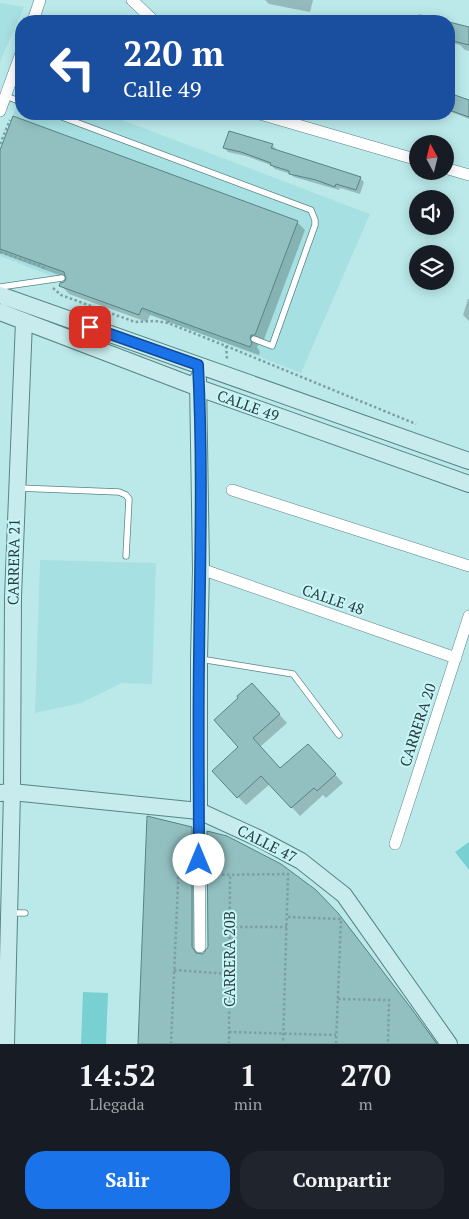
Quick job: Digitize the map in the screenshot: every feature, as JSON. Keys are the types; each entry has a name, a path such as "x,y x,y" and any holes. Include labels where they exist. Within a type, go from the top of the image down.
{"street":[{"path":"35,15 40,0"},
{"path":"132,0 148,15"},
{"path":"0,111 15,71"},
{"path":"281,120 409,157"},
{"path":"454,171 469,175"},
{"name":"CALLE 49","path":"0,295 469,461"},
{"name":"CALLE 49","path":"0,312 199,388 469,484"},
{"name":"CARRERA 21","path":"6,1044 8,913 6,792 16,488 24,321"},
{"name":"CARRERA 20B","path":"198,365 201,570 199,811"},
{"path":"232,490 469,566"},
{"name":"CALLE 48","path":"201,570 456,658"},
{"name":"CARRERA 20","path":"395,844 469,616"},
{"name":"CALLE 47","path":"6,792 199,811 258,838 301,861 344,895 449,1044"},
{"name":"CARRERA 20B","path":"199,828 200,946"}],"lane":[{"path":"6,96 15,100"},
{"path":"70,120 311,210 315,225 272,346 254,339"},
{"path":"0,288 62,278"},
{"path":"16,488 119,492 126,494 129,499 126,556"},
{"path":"199,659 292,674 339,735"},
{"name":"CARRERA 20B","path":"199,811 199,828"},
{"path":"8,913 25,913"}],"path":[{"path":"0,252 41,266 48,272 54,289 61,295 135,322 155,321 168,323 424,428"},
{"path":"168,323 170,318"},
{"path":"226,346 228,376"},
{"path":"171,1044 179,861"},
{"name":"CARRERA 20B","path":"229,1044 230,874"},
{"path":"200,875 288,874 283,1044"},
{"path":"287,917 341,919 336,1044"},
{"path":"230,927 287,927"},
{"path":"174,970 229,974"},
{"path":"338,999 389,1000 388,1044"},
{"path":"229,1032 336,1035"}],"shaded area":[{"path":"0,3 24,7 21,15 15,15 15,28 0,62"},
{"path":"15,110 15,120 122,120 370,214 301,373 0,256 0,149"},
{"path":"40,560 156,563 152,684 122,683 81,703 35,713"},
{"path":"469,842 469,870 455,852"},
{"path":"83,992 108,993 106,1044 81,1044"}],"building":[{"path":"455,24 469,27 469,45 455,42"},
{"path":"455,95 469,100 469,117 455,112"},
{"path":"13,116 15,120 24,120 298,221 255,335 251,335 252,343 250,347 142,308 139,315 59,286 66,279 64,272 0,249 0,150"},
{"path":"229,131 273,144 271,148 361,177 356,190 336,184 335,187 316,180 289,174 289,171 270,165 271,163 241,152 223,148"},
{"path":"252,683 280,714 253,738 280,768 308,744 336,774 317,791 314,788 291,808 261,776 237,798 212,771 238,747 214,720"},
{"path":"147,816 192,827 192,947 196,953 203,954 208,947 207,831 227,836 281,864 316,890 338,913 437,1044 138,1044"}],"route":[{"path":"90,327 198,365 201,570 199,860"}]}
